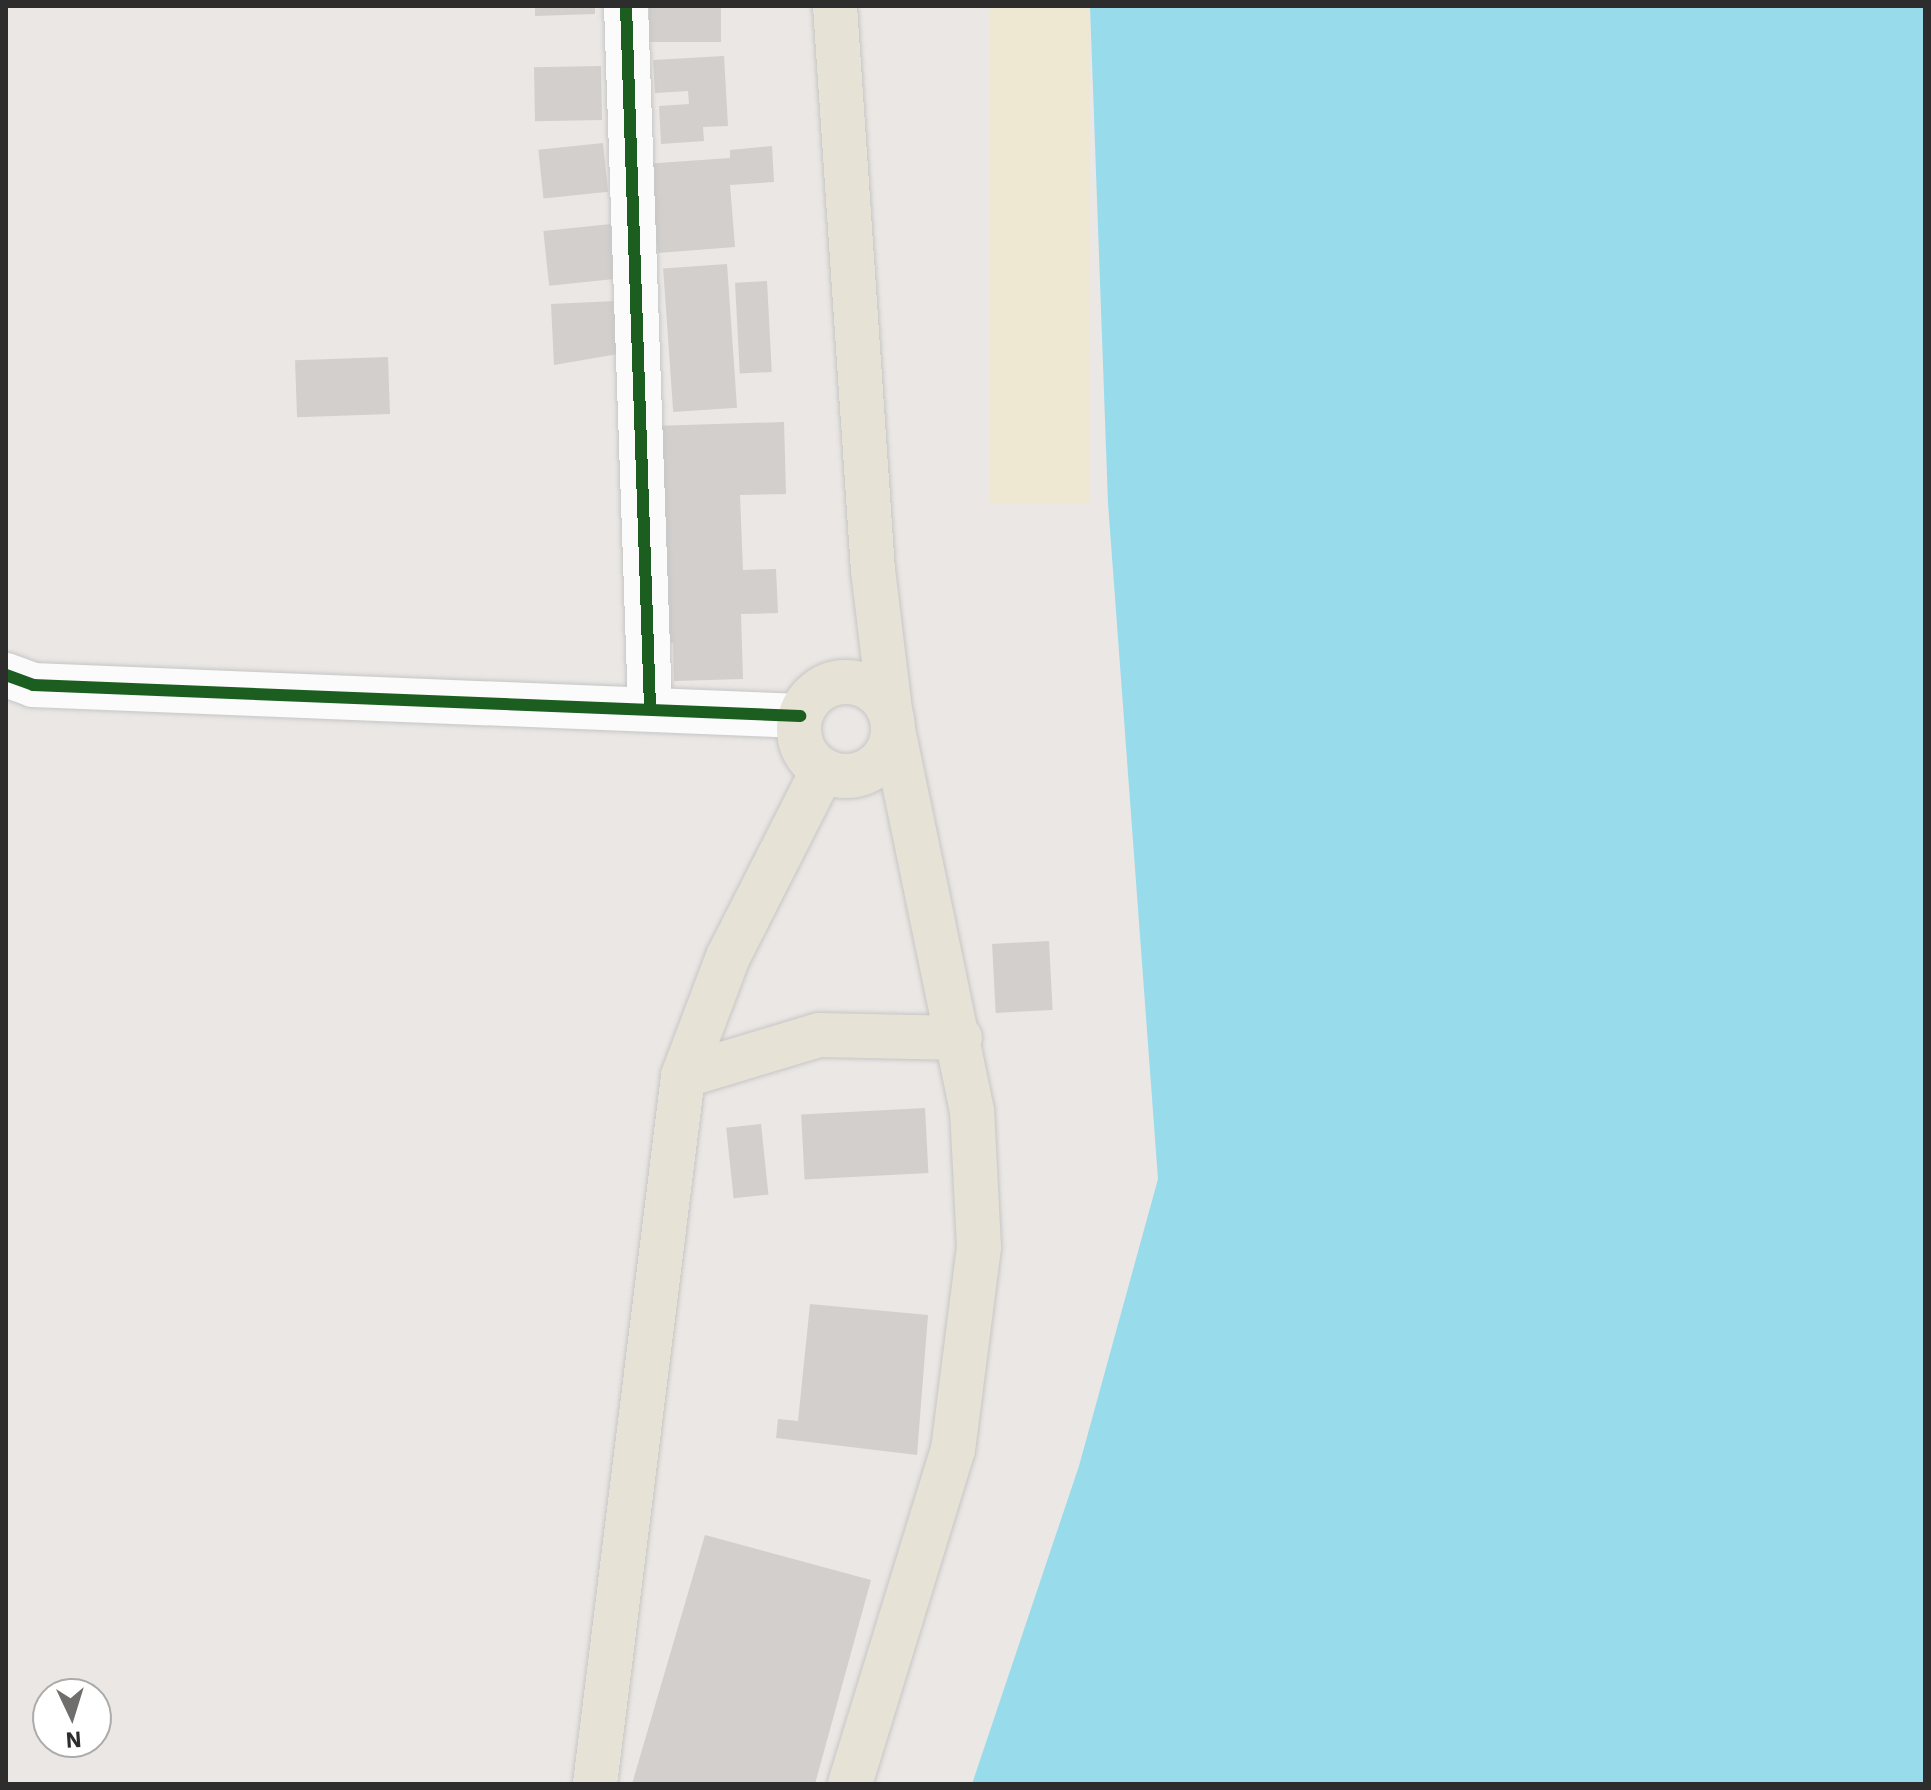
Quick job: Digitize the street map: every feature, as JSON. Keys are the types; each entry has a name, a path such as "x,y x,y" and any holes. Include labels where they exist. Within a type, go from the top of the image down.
{"main road":[{"path":"835,6 873,570 892,721 960,1038 978,1193 967,1383 935,1515 850,1784"},
{"path":"873,570 853,642 813,701 800,741 823,770 838,776 869,770 892,721"},
{"path":"813,701 863,685 892,721"},
{"path":"595,1784 683,1076 728,957 823,770"},
{"path":"683,1076 819,1035 960,1038"}],"street":[{"path":"626,6 650,709"},
{"path":"6,675 33,685 650,709 813,701"}],"sand":[{"path":"990,6 1090,6 1090,503 990,503"}],"water":[{"path":"1090,6 1925,6 1925,1784 972,1784 1079,1466 1158,1179 1108,503"}],"building":[{"path":"535,6 595,6 595,14 535,16"},
{"path":"649,6 721,6 721,42 649,42"},
{"path":"724,56 728,126 703,127 704,141 661,144 659,106 689,104 688,91 655,93 653,60"},
{"path":"601,66 602,120 535,121 534,67"},
{"path":"603,143 608,192 543,199 538,150"},
{"path":"772,146 774,182 730,185 735,247 658,253 644,164 730,158 730,150"},
{"path":"611,224 617,279 549,286 543,231"},
{"path":"727,264 737,408 673,412 663,268"},
{"path":"767,281 772,372 740,374 735,283"},
{"path":"616,301 618,354 554,365 551,304"},
{"path":"388,357 390,414 297,417 295,360"},
{"path":"784,422 786,494 740,495 743,570 776,569 778,613 741,614 743,679 674,681 673,643 661,643 654,426"},
{"path":"1049,941 1053,1010 996,1013 992,944"},
{"path":"925,1108 928,1173 805,1179 801,1114"},
{"path":"761,1124 768,1195 734,1198 726,1128"},
{"path":"810,1304 928,1315 917,1455 776,1438 778,1419 798,1421"},
{"path":"705,1535 871,1580 815,1784 632,1784"}],"cycle path":[{"path":"626,6 650,709"},
{"path":"6,675 33,685 800,716"}]}
